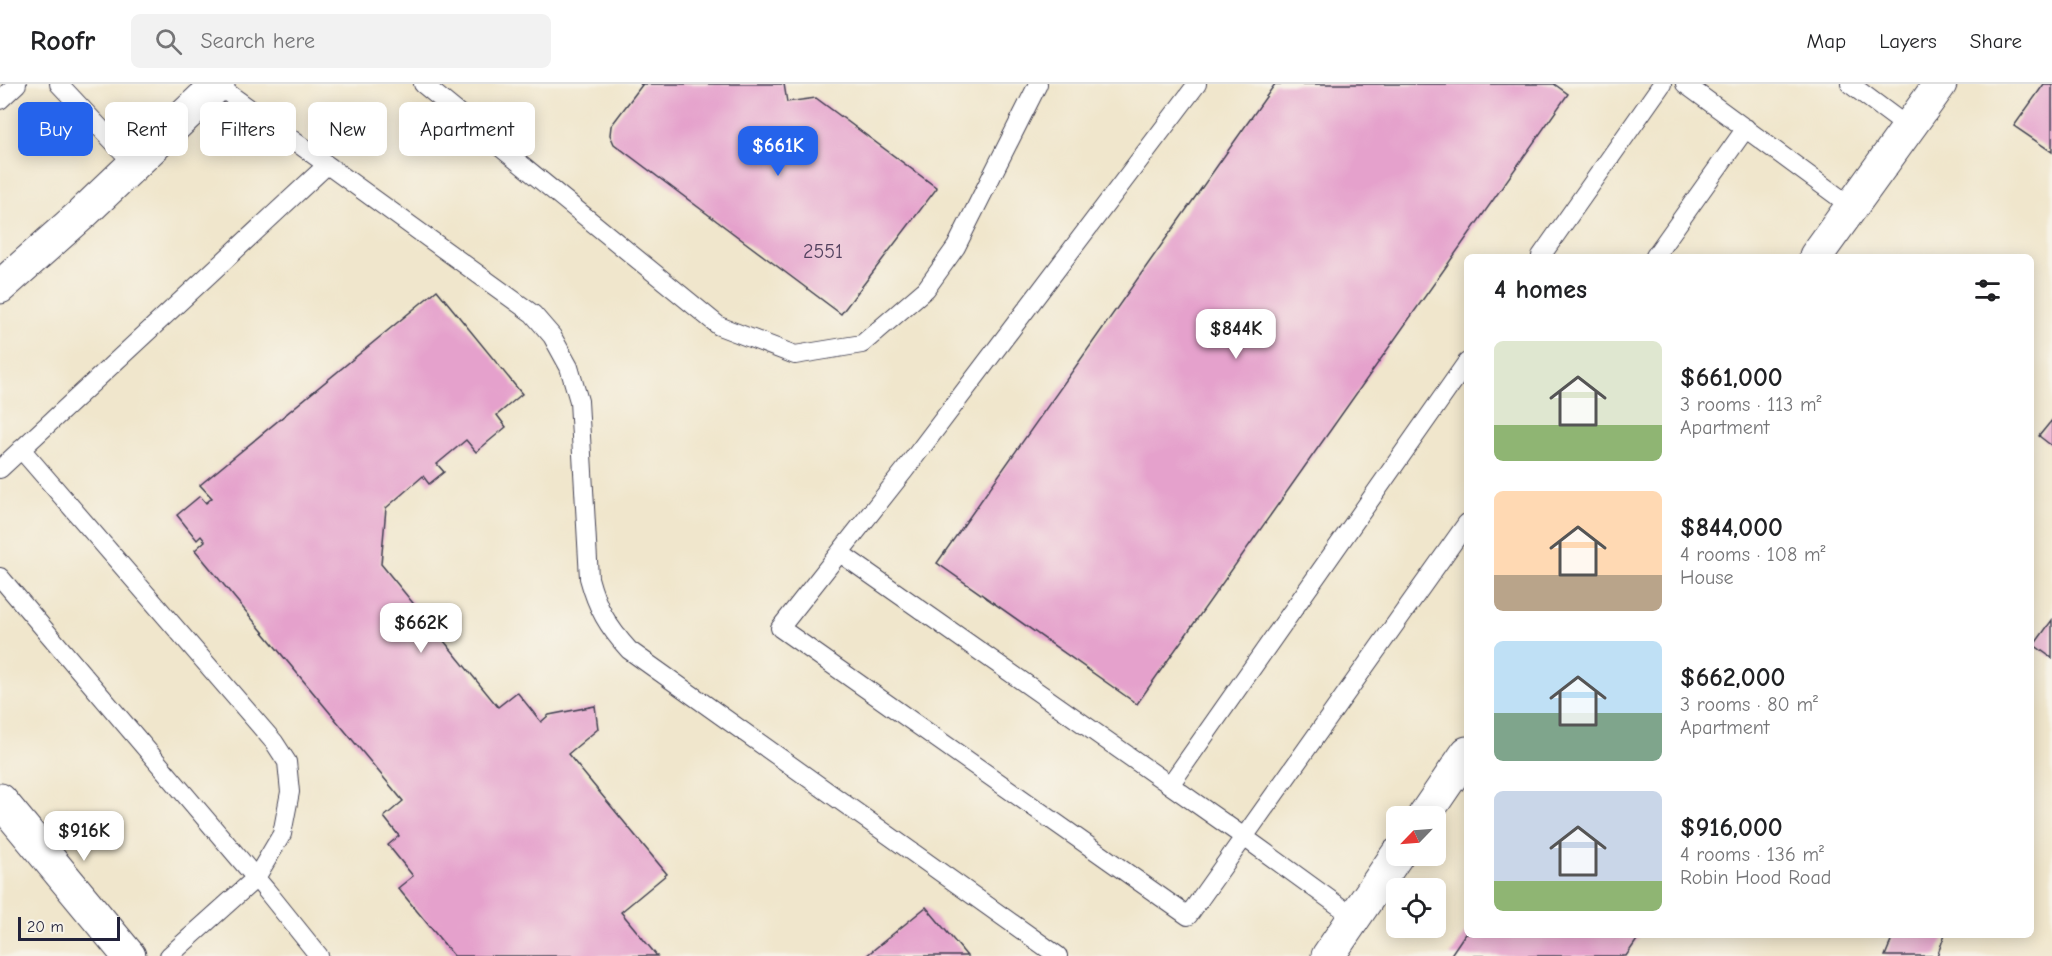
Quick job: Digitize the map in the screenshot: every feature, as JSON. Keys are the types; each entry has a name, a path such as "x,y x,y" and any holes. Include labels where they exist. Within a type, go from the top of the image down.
{"street":[{"path":"0,287 135,165 217,84"},
{"path":"1817,254 1940,84"},
{"path":"1431,806 1464,757"},
{"path":"0,800 129,956"},
{"path":"1328,956 1389,866"}],"lane":[{"path":"0,100 17,84"},
{"path":"59,84 135,165"},
{"path":"217,84 533,314 552,336 569,367 579,401 589,578 596,603 612,631 629,650 1058,956"},
{"path":"423,84 719,326 795,355 862,344 926,289 956,247 1038,84"},
{"path":"1197,84 911,462 780,628 1188,916 1464,527"},
{"path":"1542,254 1662,84"},
{"path":"1685,84 1852,207"},
{"path":"1850,84 1909,128"},
{"path":"1656,254 1746,128"},
{"path":"0,469 327,165"},
{"path":"1170,785 1464,366"},
{"path":"21,449 274,742 287,762 290,792 282,834 256,878 169,956"},
{"path":"840,553 1244,837 1354,918"},
{"path":"0,577 256,878 319,956"}],"building":[{"path":"640,84 784,84 787,102 816,98 937,188 841,314 614,144 610,135 611,126 642,85"},
{"path":"1275,84 1554,84 1568,94 1137,704 937,563"},
{"path":"2044,84 2052,84 2052,152 2014,126"},
{"path":"437,290 522,394 497,415 506,427 476,452 466,440 437,464 444,472 429,484 423,476 386,508 381,564 498,707 517,692 541,722 549,715 595,706 598,729 568,754 667,874 621,912 657,956 454,956 398,888 413,876 388,845 399,836 384,817 403,801 195,550 205,541 201,536 197,540 177,515 200,496 206,503 212,498 200,485"},
{"path":"2052,420 2052,446 2039,436"},
{"path":"2052,620 2052,658 2034,645"},
{"path":"926,907 967,956 866,956"},
{"path":"1464,935 1464,938 1638,938 1626,956 1450,956"},
{"path":"1892,938 1944,938 1937,956 1885,956"}]}
